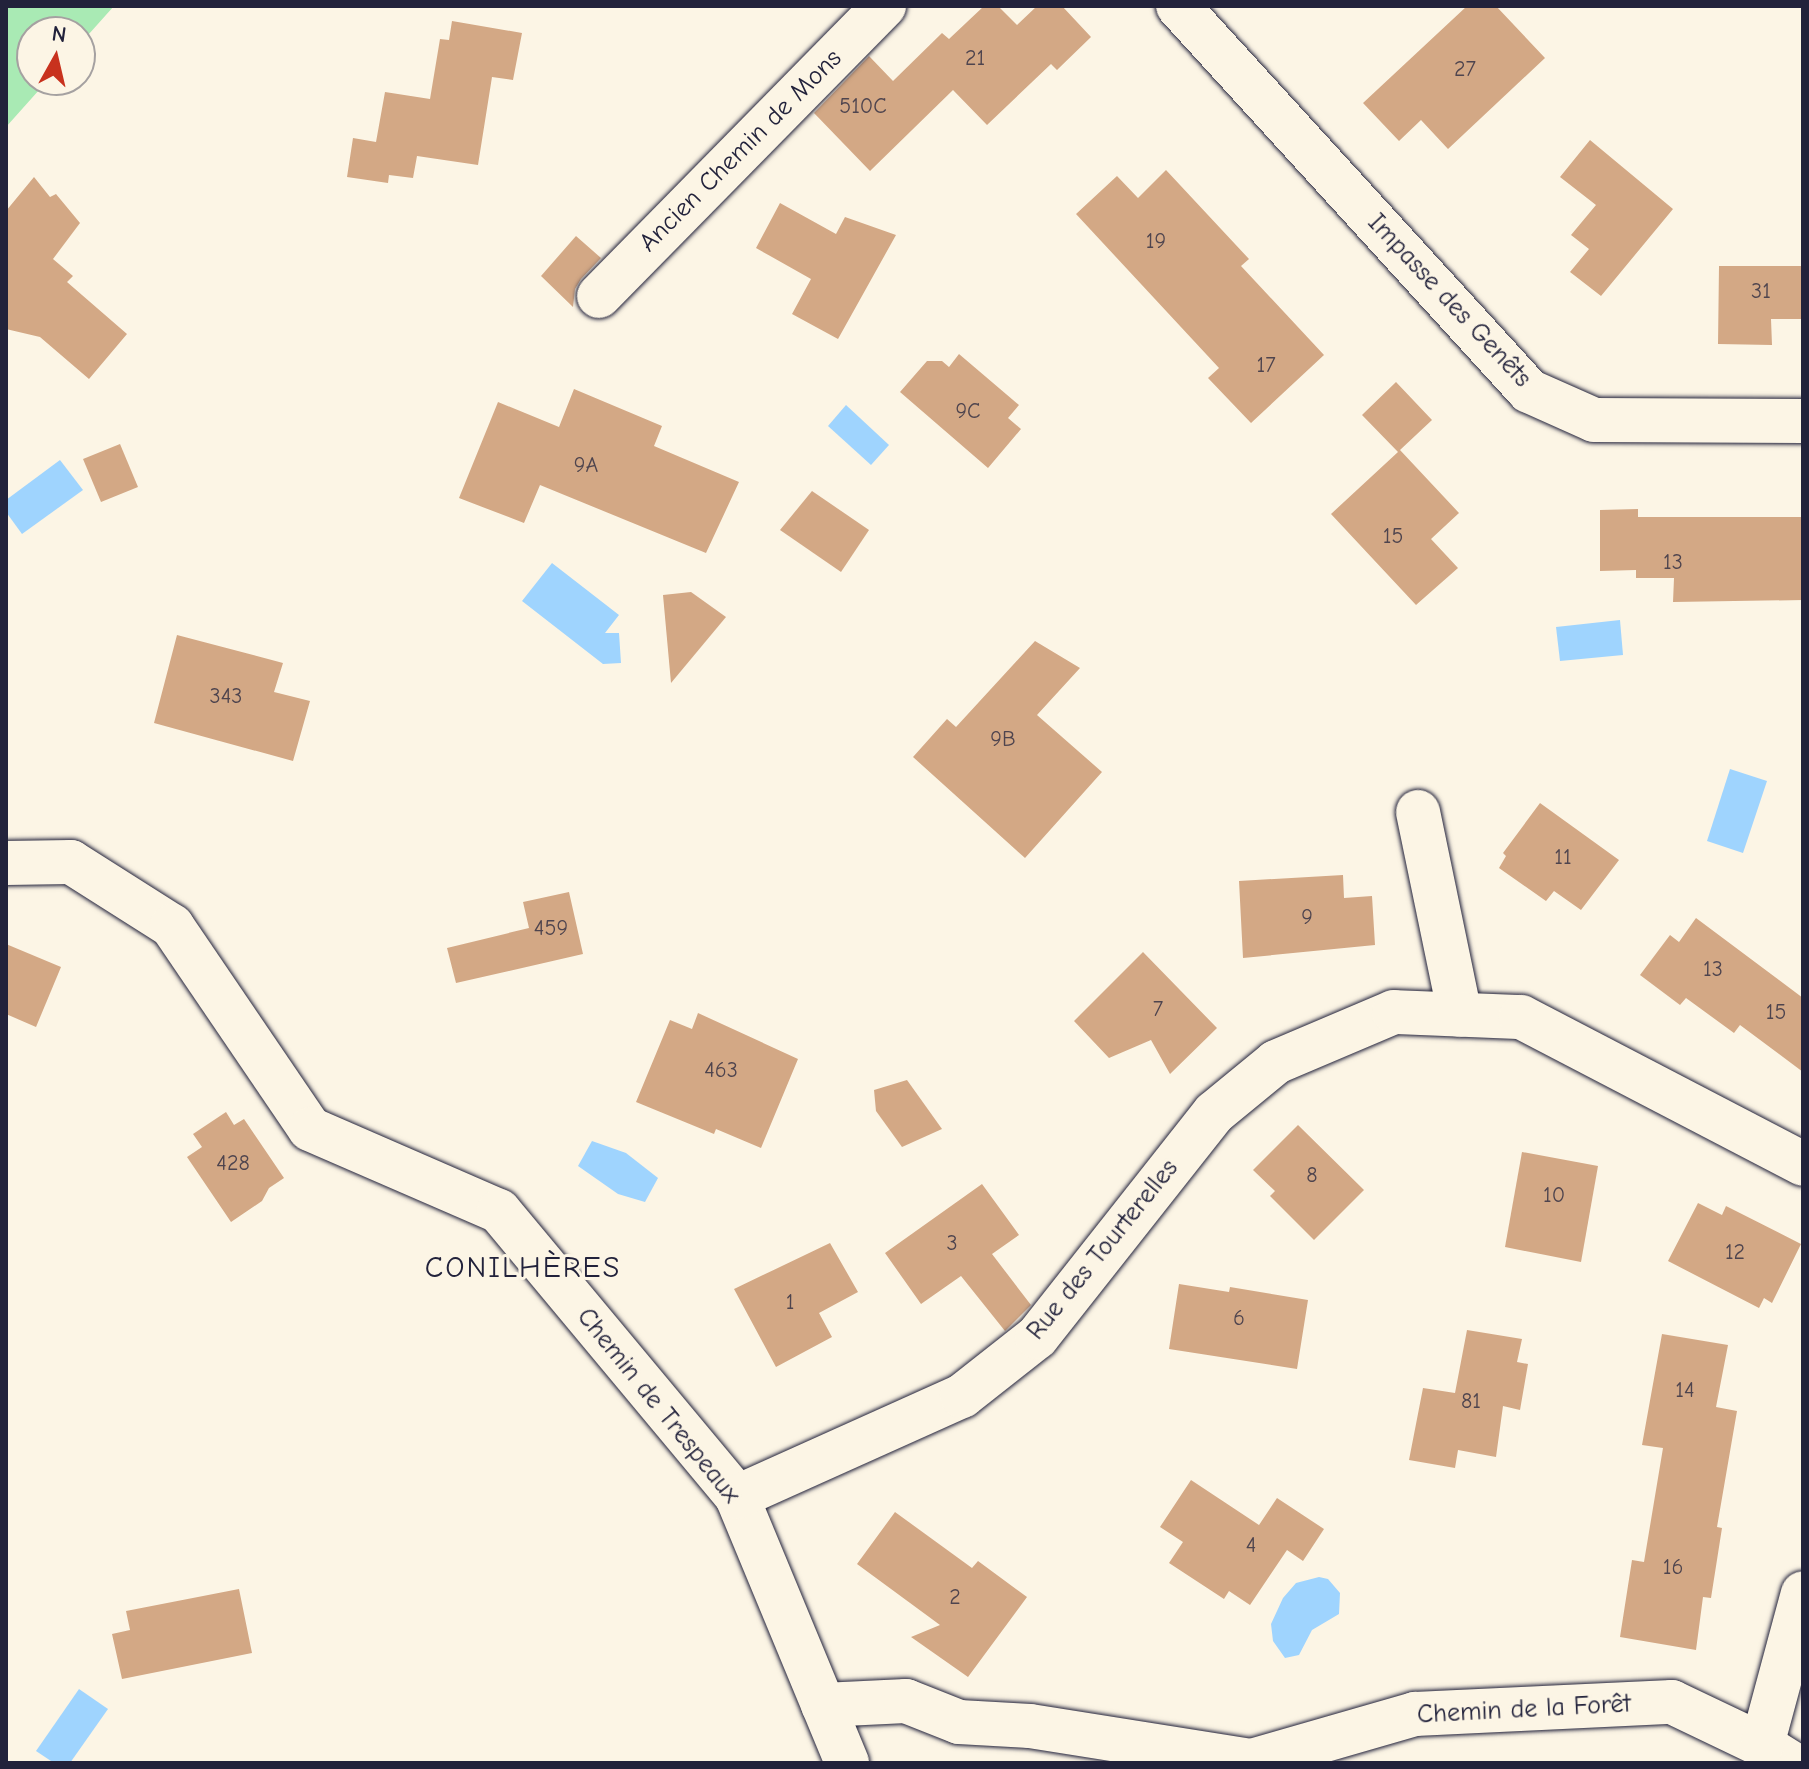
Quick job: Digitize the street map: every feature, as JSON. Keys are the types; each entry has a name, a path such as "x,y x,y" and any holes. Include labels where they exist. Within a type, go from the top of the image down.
{"street":[{"name":"Ancien Chemin de Mons","path":"599,296 884,6"},
{"name":"Impasse des Genêts","path":"1178,6 1529,391 1594,420 1803,421"},
{"path":"1418,812 1460,1015"},
{"name":"Chemin de Trespeaux","path":"6,863 71,862 172,926 310,1129 499,1211 737,1497 847,1763"},
{"name":"Rue des Tourterelles","path":"737,1497 962,1396 1037,1337 1214,1113 1276,1062 1394,1012 1521,1017 1803,1164"},
{"path":"1776,1754 1803,1593"},
{"name":"Chemin de la Forêt","path":"823,1705 906,1701 959,1722 1030,1726 1252,1761 1415,1714 1672,1702 1776,1754"}],"green space":[{"path":"6,6 114,6 96,26 96,16 16,16 16,96 34,96 6,127"}],"water":[{"path":"846,405 889,445 871,465 828,426"},
{"path":"60,460 83,490 22,534 6,512 6,500"},
{"path":"552,563 619,615 605,633 619,633 621,663 603,664 522,601"},
{"path":"1620,620 1623,655 1560,661 1556,627"},
{"path":"1730,769 1767,781 1743,853 1707,841"},
{"path":"592,1141 626,1153 658,1178 645,1202 618,1194 578,1166"},
{"path":"1319,1577 1328,1579 1340,1593 1339,1614 1312,1630 1299,1655 1285,1658 1273,1641 1271,1624 1283,1598 1296,1583"},
{"path":"79,1689 108,1709 70,1763 54,1763 36,1751"}],"building":[{"path":"984,6 998,6 1017,25 1037,6 1062,6 1091,37 1057,70 1051,64 987,125 953,90 870,171 814,113 869,56 893,81 942,33 949,39"},
{"path":"1467,6 1496,6 1545,58 1448,149 1421,120 1399,141 1363,103"},
{"path":"452,21 522,33 513,80 492,77 478,165 417,156 413,178 389,175 388,183 347,177 353,138 376,142 385,92 430,99 440,39 449,40"},
{"path":"1590,140 1673,209 1601,296 1570,272 1589,249 1571,235 1596,205 1560,177"},
{"path":"1166,170 1249,259 1241,266 1324,355 1251,423 1208,378 1219,368 1076,214 1117,176 1138,198"},
{"path":"34,177 50,197 56,194 80,223 53,259 73,276 67,282 127,334 89,379 40,337 6,329 6,211"},
{"path":"780,203 836,234 845,217 896,235 838,339 792,314 811,279 756,248"},
{"path":"576,236 601,258 575,289 573,307 541,276"},
{"path":"1719,266 1803,266 1803,319 1771,319 1772,345 1718,344"},
{"path":"959,354 1019,405 1008,418 1021,429 988,468 900,392 927,361 942,361 949,367"},
{"path":"1396,382 1432,420 1400,450 1459,513 1431,539 1458,568 1416,605 1331,514 1398,452 1362,415"},
{"path":"574,389 662,426 654,446 739,482 706,553 540,485 524,523 459,498 498,402 559,427"},
{"path":"120,444 138,487 101,502 83,459"},
{"path":"812,491 869,530 841,572 780,530"},
{"path":"1638,509 1638,517 1803,517 1803,600 1673,602 1674,578 1636,578 1636,570 1600,571 1600,510"},
{"path":"691,592 726,617 671,683 663,595"},
{"path":"177,635 283,663 274,692 310,701 293,761 154,723"},
{"path":"1035,641 1080,668 1037,715 1102,772 1025,858 913,757 947,719 956,727"},
{"path":"1540,803 1619,860 1581,910 1554,891 1546,901 1499,868 1506,856 1503,853"},
{"path":"1343,875 1344,898 1372,896 1375,945 1243,958 1239,881"},
{"path":"569,892 583,954 456,983 447,948 529,928 523,902"},
{"path":"1696,918 1803,998 1803,1072 1740,1025 1734,1033 1686,998 1680,1005 1640,975 1670,935 1679,942"},
{"path":"6,944 61,967 36,1027 6,1014"},
{"path":"1143,952 1217,1028 1170,1074 1151,1040 1109,1058 1074,1021"},
{"path":"698,1013 798,1059 761,1148 716,1129 714,1134 636,1102 670,1020 692,1029"},
{"path":"907,1080 942,1129 902,1147 876,1111 874,1090"},
{"path":"226,1112 234,1125 244,1119 284,1178 269,1188 262,1201 231,1222 187,1157 202,1147 193,1134"},
{"path":"1298,1125 1364,1190 1314,1240 1270,1196 1275,1191 1253,1170"},
{"path":"1522,1152 1598,1166 1581,1262 1505,1247"},
{"path":"982,1184 1019,1235 992,1254 1031,1305 1005,1331 961,1276 921,1304 885,1253"},
{"path":"1698,1203 1722,1215 1726,1206 1801,1244 1772,1303 1764,1298 1759,1308 1668,1261"},
{"path":"830,1243 858,1292 819,1313 832,1337 776,1367 734,1289"},
{"path":"1179,1284 1229,1292 1230,1287 1308,1300 1297,1369 1169,1349"},
{"path":"1467,1330 1522,1339 1517,1362 1528,1364 1520,1410 1503,1406 1496,1457 1458,1450 1455,1468 1409,1460 1423,1388 1455,1393"},
{"path":"1662,1334 1728,1345 1716,1407 1737,1411 1717,1527 1722,1528 1711,1598 1703,1597 1696,1650 1620,1637 1632,1560 1644,1562 1663,1448 1642,1445"},
{"path":"1191,1480 1259,1525 1277,1498 1324,1529 1303,1561 1287,1550 1250,1605 1229,1591 1224,1599 1169,1563 1183,1542 1160,1527"},
{"path":"895,1512 972,1568 978,1561 1027,1597 968,1677 911,1637 940,1625 857,1564"},
{"path":"239,1589 252,1653 122,1679 112,1634 130,1630 126,1611"}],"district":[{"name":"CONILHÈRES","path":"523,1268"}]}
